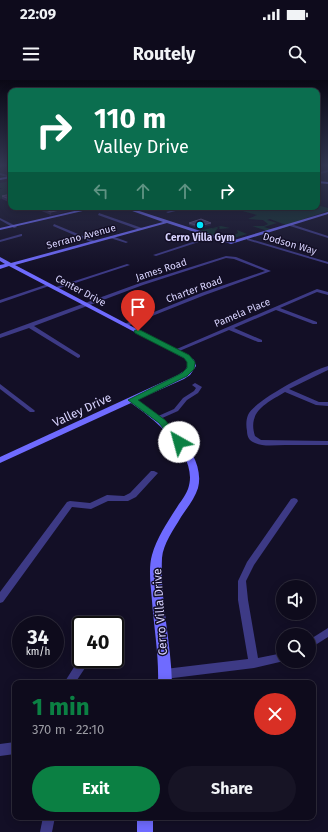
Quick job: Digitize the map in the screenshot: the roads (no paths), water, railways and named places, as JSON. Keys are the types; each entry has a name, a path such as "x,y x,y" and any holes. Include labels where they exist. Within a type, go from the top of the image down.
{"street":[{"path":"0,230 85,210"},
{"path":"132,210 212,238 232,243 326,214"},
{"path":"168,212 176,210"},
{"path":"99,214 141,229"},
{"path":"0,220 14,226"},
{"name":"Serrano Avenue","path":"0,267 166,222"},
{"path":"54,225 94,242"},
{"path":"291,225 328,237"},
{"path":"0,241 21,235"},
{"path":"112,237 126,242"},
{"path":"155,255 212,238"},
{"name":"Dodson Way","path":"248,239 328,263"},
{"name":"Charter Road","path":"125,324 203,294 269,271 231,257"},
{"name":"James Road","path":"0,336 60,316 86,304 164,276 231,257"},
{"name":"Center Drive","path":"0,259 175,351 188,359 192,366"},
{"path":"0,302 128,265"},
{"name":"Pamela Place","path":"175,351 317,290 328,294"},
{"path":"276,308 315,324"},
{"path":"30,326 78,356"},
{"path":"230,328 260,341"},
{"name":"Valley Drive","path":"0,460 184,375 192,366"},
{"path":"328,368 307,377 263,404 251,415 250,420 250,435 254,440 265,443 328,443"},
{"path":"158,418 176,410 185,399 197,391 199,388 196,385"},
{"path":"0,386 32,411"},
{"path":"286,390 318,404 328,404"},
{"name":"Cerro Villa Drive","path":"132,400 158,418 173,434 194,468 196,478 193,489 161,545 157,561 156,582 165,679"},
{"path":"0,599 70,504 91,506 107,498 125,499 132,495 154,473"},
{"path":"254,663 242,600 242,581 250,564 294,501"},
{"path":"316,641 328,632"},
{"path":"165,679 276,658"},
{"path":"71,680 79,668"},
{"path":"0,750 12,748"},
{"path":"46,832 48,820"},
{"path":"145,820 145,832"}],"place":[{"name":"Cerro Villa Gym","path":"200,225"}]}
